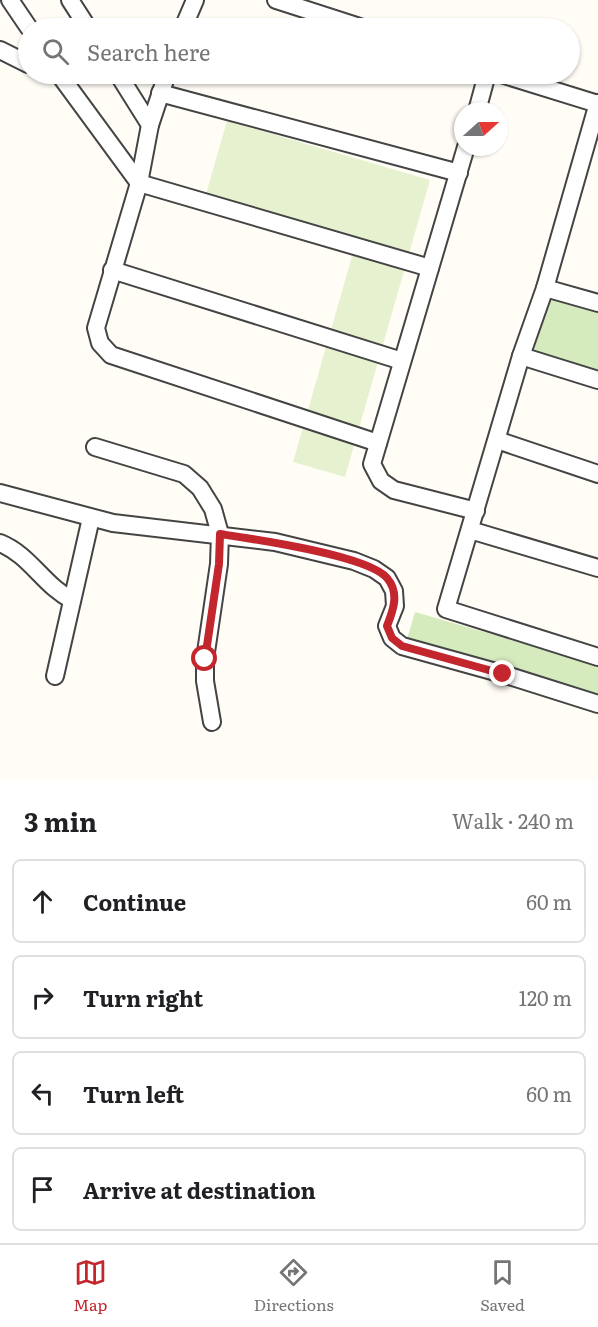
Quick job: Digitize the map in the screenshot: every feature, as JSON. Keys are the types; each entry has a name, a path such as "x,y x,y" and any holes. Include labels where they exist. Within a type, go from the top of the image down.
{"street":[{"path":"10,0 22,18"},
{"path":"70,0 82,18"},
{"path":"187,18 195,0"},
{"path":"276,0 332,18"},
{"path":"0,50 18,59"},
{"path":"61,84 69,89"},
{"path":"66,84 140,183 430,268"},
{"path":"124,84 150,125"},
{"path":"163,84 150,125 140,183 96,328 100,343 111,355 378,443"},
{"path":"480,102 485,84"},
{"path":"534,84 598,103 545,288 521,356 446,609 598,657"},
{"path":"160,93 459,173"},
{"path":"464,156 372,464 381,481 394,490 476,511"},
{"path":"112,270 402,362"},
{"path":"545,288 598,303"},
{"path":"521,356 598,380"},
{"path":"497,440 598,474"},
{"path":"95,447 184,474 200,488 213,509 220,534 219,564 205,659 212,722"},
{"path":"0,492 113,524 220,534 275,542 354,561 374,569 387,578 394,591 394,606 387,626 392,638 402,646 503,674 598,704"},
{"path":"55,676 91,518"},
{"path":"470,530 598,568"},
{"path":"0,543 19,552 55,589 72,600"}],"green space":[{"path":"227,121 430,180 345,477 293,462 355,246 204,201"},
{"path":"543,291 598,308 598,372 525,350"},
{"path":"415,612 598,665 598,702 405,646"}],"route":[{"path":"205,659 219,564 220,534 275,542 354,561 374,569 387,578 394,591 394,606 387,626 392,638 402,646 503,674"}]}
